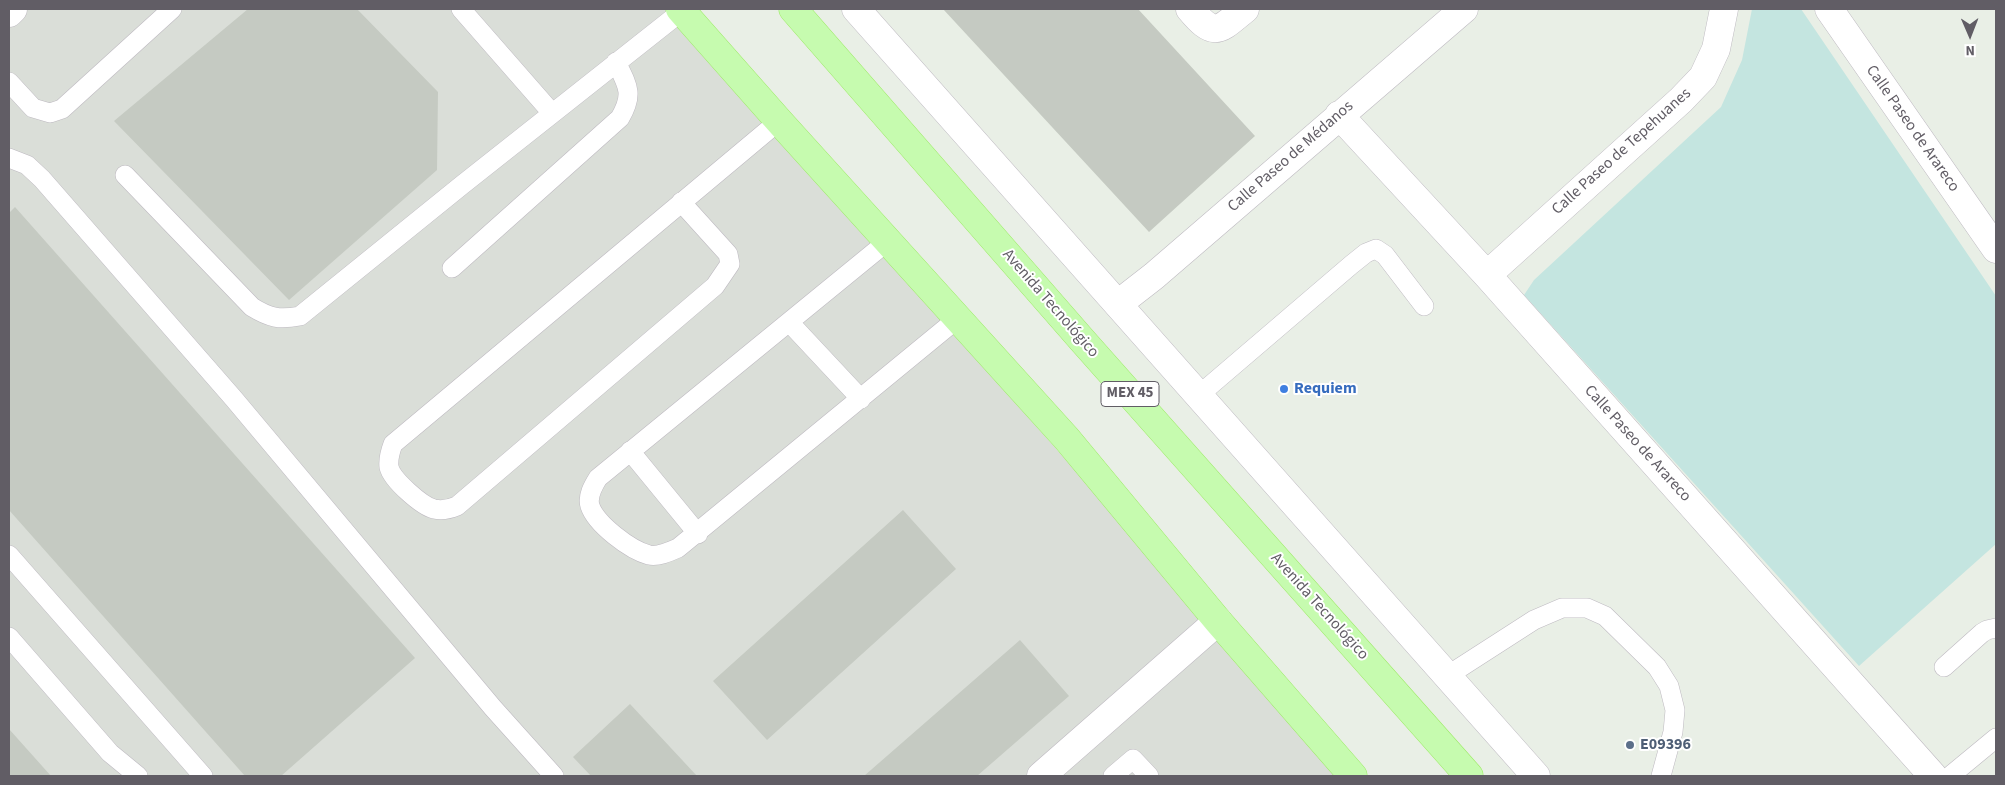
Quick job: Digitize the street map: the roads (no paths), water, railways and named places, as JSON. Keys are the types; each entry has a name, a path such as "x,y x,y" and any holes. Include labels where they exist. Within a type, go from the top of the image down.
{"main road":[{"name":"Avenida Tecnológico","path":"793,9 1088,347 1469,776"},
{"path":"681,10 957,319 1067,439 1218,622 1353,776"}],"street":[{"path":"9,13 13,9"},
{"path":"856,9 1536,776"},
{"path":"1190,9 1201,22 1209,28 1216,29 1222,28 1245,9"},
{"name":"Calle Paseo de Médanos","path":"1118,304 1154,276 1464,9"},
{"name":"Calle Paseo de Tepehuanes","path":"1487,275 1703,78 1716,49 1724,9"},
{"name":"Calle Paseo de Arareco","path":"1828,9 1996,249"},
{"name":"Calle Paseo de Arareco","path":"1340,115 1487,275 1933,776"},
{"path":"1041,776 1218,622"}],"lane":[{"path":"9,82 33,108 50,113 62,109 172,9"},
{"path":"460,9 552,113"},
{"path":"125,175 252,307 267,316 284,319 300,316 681,10"},
{"path":"452,268 620,118 630,94 616,62"},
{"path":"681,202 728,254 730,264 714,286 457,506 440,510 426,506 395,480 389,469 389,457 393,444 681,202 779,121"},
{"path":"9,158 26,165 42,179 215,378 443,650 554,776"},
{"path":"888,241 598,478 592,486 590,505 596,518 614,535 649,555 662,554 678,548 698,534 957,319"},
{"path":"1199,395 1351,265 1376,249 1386,254 1424,306"},
{"path":"789,322 861,399"},
{"path":"630,451 698,534"},
{"path":"9,555 203,776"},
{"path":"1447,676 1534,620 1562,608 1587,608 1605,616 1656,667 1669,686 1675,710 1674,732 1661,776"},
{"path":"1944,667 1982,633 1996,628"},
{"path":"9,637 110,753 138,776"},
{"path":"1950,776 1996,738"},
{"path":"1114,776 1133,759 1149,776"}],"place":[{"name":"Requiem","path":"1284,389"},
{"name":"E09396","path":"1630,745"}]}
